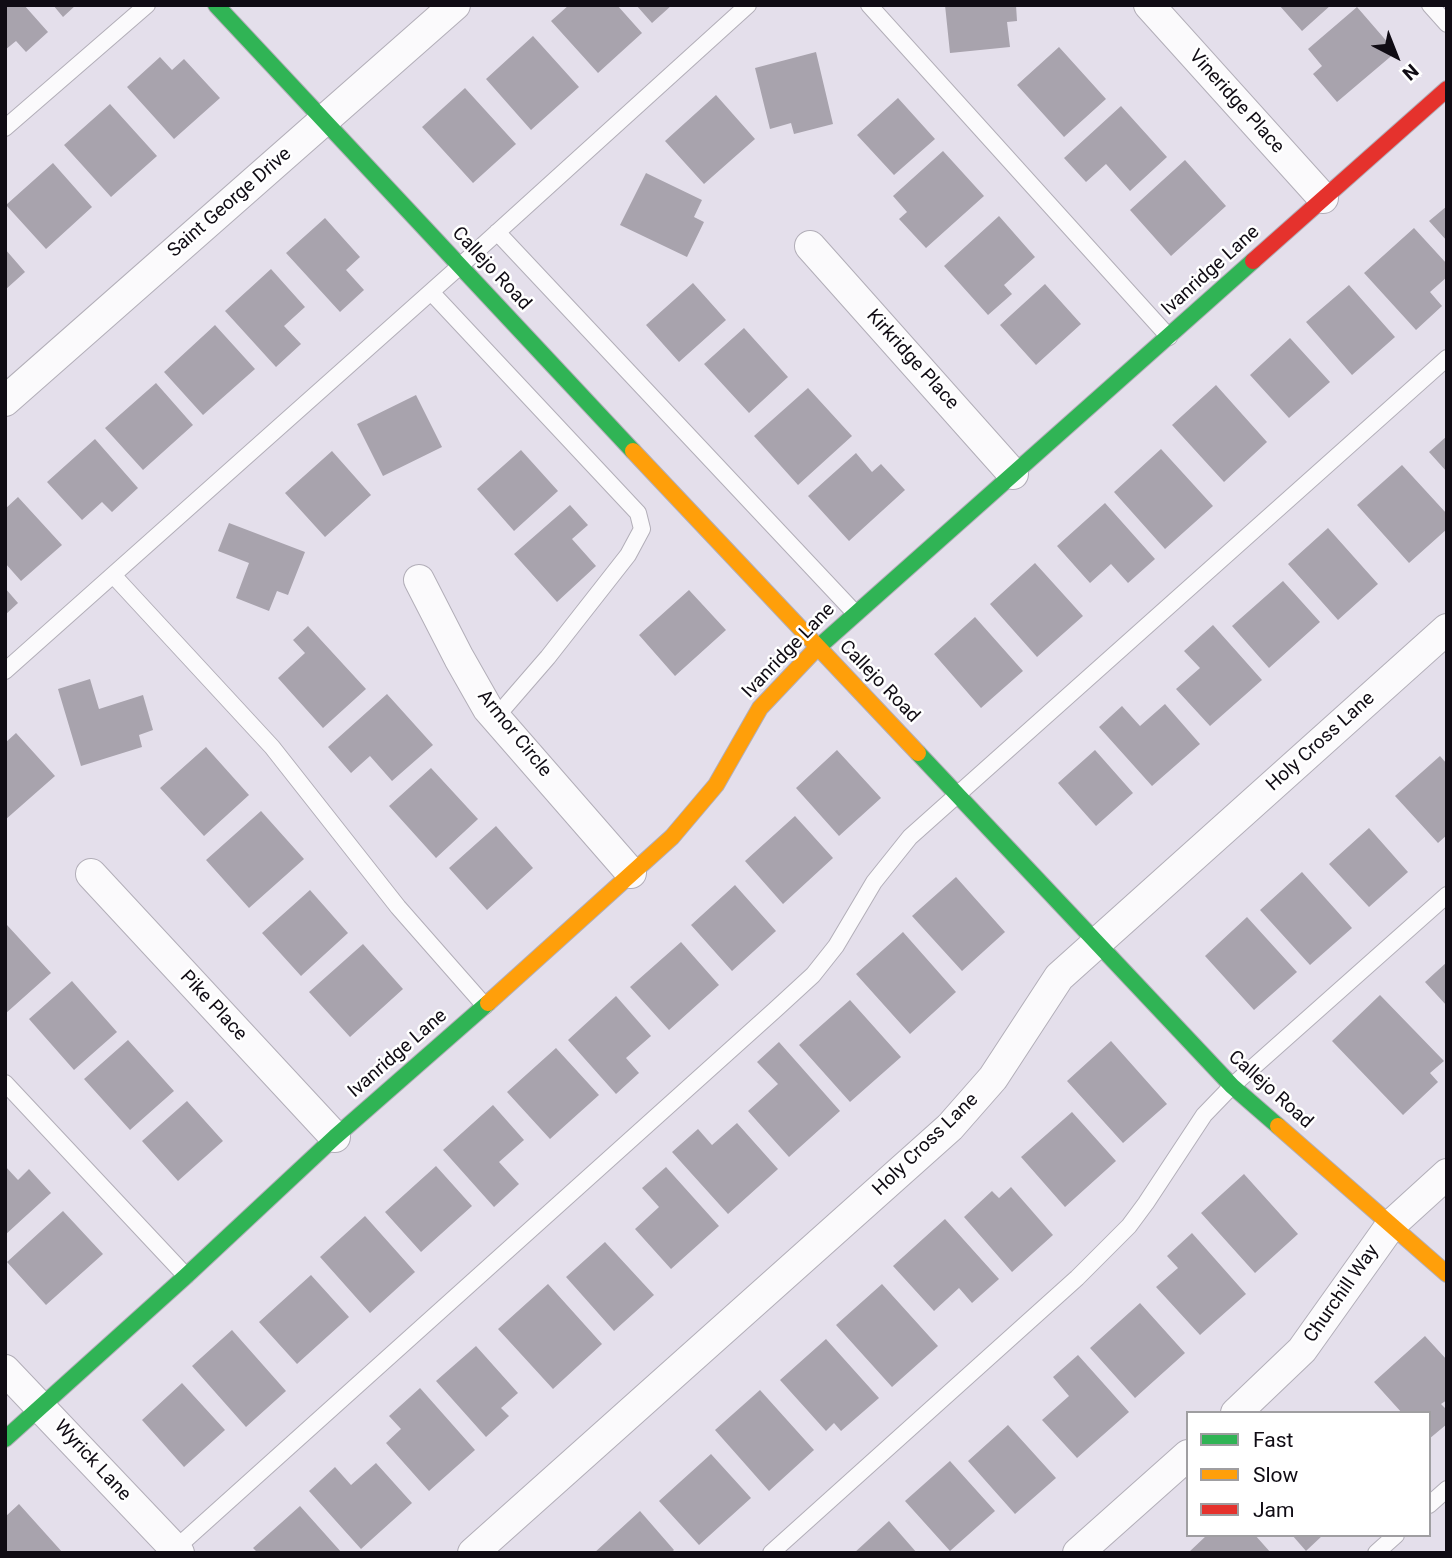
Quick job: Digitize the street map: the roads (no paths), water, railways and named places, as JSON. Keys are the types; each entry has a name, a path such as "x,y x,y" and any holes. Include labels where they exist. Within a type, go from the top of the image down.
{"street":[{"name":"Callejo Road","path":"216,5 817,648 1232,1086 1447,1274"},
{"name":"Saint George Drive","path":"5,401 455,5"},
{"name":"Vineridge Place","path":"1149,5 1323,198"},
{"name":"Ivanridge Lane","path":"5,1439 335,1137 672,837 716,785 760,708 817,648 1447,89"},
{"name":"Kirkridge Place","path":"810,246 1013,474"},
{"name":"Armor Circle","path":"419,580 488,709 631,873"},
{"name":"Holy Cross Lane","path":"472,1553 950,1127 993,1078 1059,977 1447,629"},
{"name":"Pike Place","path":"92,874 335,1137"},
{"name":"Churchill Way","path":"1238,1411 1302,1350 1391,1225 1447,1174"},
{"name":"Wyrick Lane","path":"5,1370 177,1551"},
{"path":"1078,1553 1186,1457"}],"lane":[{"path":"5,128 147,5"},
{"path":"5,671 431,292 748,5"},
{"path":"869,5 1169,337"},
{"path":"1430,5 1447,24"},
{"path":"497,232 855,613"},
{"path":"431,292 638,513 642,529 628,555 548,657 496,717"},
{"path":"177,1551 813,975 836,946 874,882 910,837 1447,358"},
{"path":"113,575 272,747 398,908 485,1006"},
{"path":"771,1553 1095,1261 1129,1226 1204,1115 1232,1086 1447,895"},
{"path":"5,1083 186,1276"},
{"path":"1431,1503 1447,1489"},
{"path":"1376,1553 1394,1537"}]}
